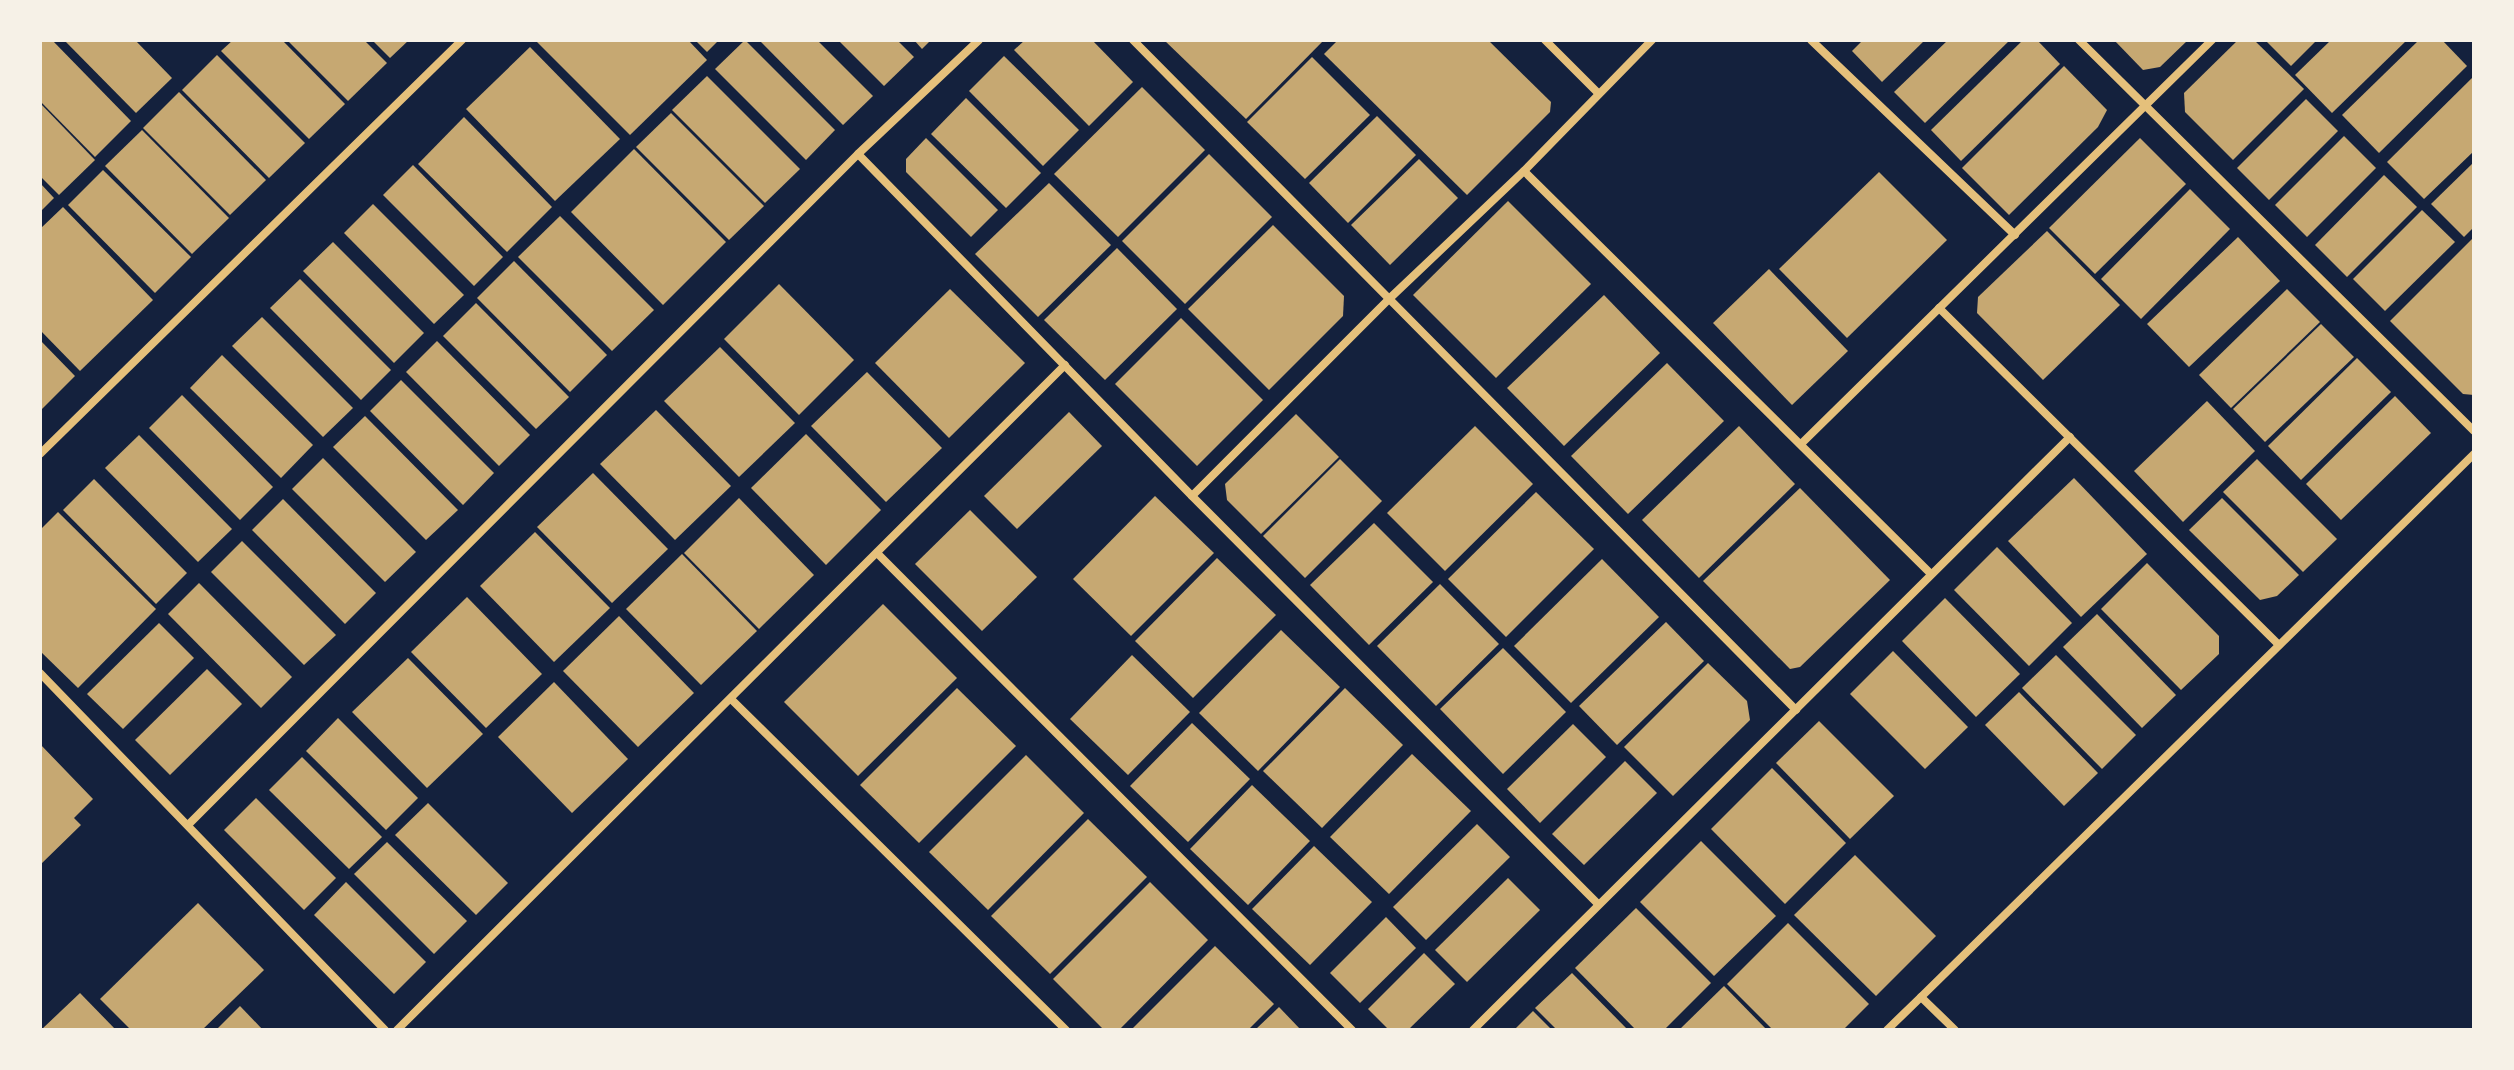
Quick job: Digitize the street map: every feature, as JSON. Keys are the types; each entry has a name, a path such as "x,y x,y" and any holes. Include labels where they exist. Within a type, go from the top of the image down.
{"street":[{"path":"40,454 462,40"},
{"path":"188,825 858,154 979,40"},
{"path":"1133,40 1796,710"},
{"path":"1545,40 1598,93"},
{"path":"1192,496 1389,299 1524,171 1652,40"},
{"path":"1811,40 2015,235"},
{"path":"2079,40 2474,431"},
{"path":"1801,444 2212,40"},
{"path":"858,154 1192,496 1598,904"},
{"path":"1524,171 1931,574"},
{"path":"1939,308 2279,645"},
{"path":"397,1030 1065,365"},
{"path":"1473,1030 2070,437"},
{"path":"1887,1030 2474,454"},
{"path":"877,553 1352,1030"},
{"path":"40,673 385,1030"},
{"path":"731,699 1066,1030"},
{"path":"1921,997 1955,1030"}],"building":[{"path":"40,40 52,40 131,121 95,157 40,101"},
{"path":"64,40 135,40 172,78 136,113"},
{"path":"233,40 282,40 345,104 309,139 221,51"},
{"path":"287,40 364,40 387,63 348,101"},
{"path":"372,40 409,40 390,58"},
{"path":"535,40 688,40 707,60 630,135"},
{"path":"695,40 719,40 707,52"},
{"path":"745,40 835,130 806,160 715,69"},
{"path":"759,40 817,40 873,96 843,125"},
{"path":"838,40 897,40 914,57 884,86"},
{"path":"914,40 931,40 922,49"},
{"path":"1025,40 1092,40 1133,82 1089,126 1014,50"},
{"path":"1164,40 1324,40 1246,119"},
{"path":"1338,40 1488,40 1551,102 1550,112 1467,195 1324,54"},
{"path":"1863,40 1925,40 1882,82 1852,51"},
{"path":"1948,40 2010,40 1925,123 1894,92"},
{"path":"2023,40 2037,40 2060,64 1961,161 1931,130"},
{"path":"2114,40 2188,40 2160,67 2143,70"},
{"path":"2238,40 2254,40 2304,89 2233,160 2185,112 2184,93"},
{"path":"2265,40 2317,40 2291,66"},
{"path":"2331,40 2407,40 2332,113 2295,75"},
{"path":"2419,40 2442,40 2467,66 2379,153 2342,115"},
{"path":"530,47 620,139 555,201 466,109"},
{"path":"217,55 305,143 269,178 182,90"},
{"path":"1004,56 1079,130 1043,166 969,91"},
{"path":"1312,57 1370,115 1305,179 1247,122"},
{"path":"2064,66 2107,110 2098,127 2009,215 1962,168"},
{"path":"707,76 800,169 765,203 672,110"},
{"path":"2474,76 2474,151 2424,199 2387,162"},
{"path":"1142,87 1205,150 1118,237 1054,174"},
{"path":"179,92 266,180 230,215 143,128"},
{"path":"966,98 1041,173 1006,208 931,134"},
{"path":"2306,99 2338,131 2269,200 2237,168"},
{"path":"40,103 95,160 59,195 40,176"},
{"path":"671,113 764,206 729,240 636,147"},
{"path":"1377,116 1416,155 1348,223 1309,183"},
{"path":"464,117 552,207 507,252 418,164"},
{"path":"142,130 229,218 192,254 105,166"},
{"path":"2344,136 2376,168 2307,237 2275,205"},
{"path":"926,138 998,210 971,237 906,172 906,159"},
{"path":"2140,138 2186,184 2095,274 2049,228"},
{"path":"634,149 726,242 663,305 571,212"},
{"path":"1209,154 1272,217 1185,304 1122,241"},
{"path":"1419,159 1458,198 1390,265 1351,225"},
{"path":"2474,162 2474,227 2464,237 2431,204"},
{"path":"413,165 503,257 474,286 383,195"},
{"path":"103,170 191,257 155,293 68,205"},
{"path":"1879,172 1947,240 1847,338 1779,269"},
{"path":"2384,175 2417,207 2347,277 2315,245"},
{"path":"40,183 54,198 40,212"},
{"path":"1049,183 1111,245 1038,317 975,254"},
{"path":"2190,189 2230,229 2141,319 2101,279"},
{"path":"1508,201 1591,284 1496,378 1413,295"},
{"path":"373,204 464,295 434,324 344,233"},
{"path":"63,207 153,300 80,371 40,330 40,229"},
{"path":"2422,210 2455,242 2385,311 2353,279"},
{"path":"560,216 654,310 612,351 518,257"},
{"path":"1273,225 1344,296 1343,316 1269,390 1188,309"},
{"path":"2047,231 2120,305 2043,380 1977,313 1978,297"},
{"path":"2238,237 2280,281 2189,367 2147,324"},
{"path":"2474,237 2474,395 2463,394 2390,321"},
{"path":"333,242 424,333 394,363 303,271"},
{"path":"1117,248 1177,309 1105,380 1044,320"},
{"path":"514,261 607,355 570,392 477,298"},
{"path":"1769,269 1848,351 1792,405 1713,323"},
{"path":"300,279 391,370 361,400 270,308"},
{"path":"779,284 854,360 799,415 724,339"},
{"path":"950,289 1025,363 949,438 875,363"},
{"path":"2287,289 2320,322 2231,408 2199,375"},
{"path":"1604,295 1660,353 1564,446 1507,388"},
{"path":"476,303 569,397 536,429 443,336"},
{"path":"262,317 353,408 323,437 232,346"},
{"path":"1181,318 1263,400 1197,466 1115,384"},
{"path":"2321,324 2354,357 2265,442 2233,409"},
{"path":"40,340 75,376 40,411"},
{"path":"437,341 530,435 499,466 406,372"},
{"path":"720,347 795,423 739,477 664,401"},
{"path":"222,355 313,445 281,478 190,388"},
{"path":"2357,358 2391,392 2301,480 2268,446"},
{"path":"1667,363 1724,421 1628,514 1571,456"},
{"path":"867,372 942,448 886,502 811,426"},
{"path":"401,380 494,473 463,505 370,411"},
{"path":"182,395 273,487 240,520 149,428"},
{"path":"2395,396 2431,433 2341,520 2306,484"},
{"path":"2207,401 2255,451 2183,522 2134,471"},
{"path":"656,410 731,486 675,540 600,464"},
{"path":"1069,412 1102,446 1017,529 984,496"},
{"path":"1296,414 1339,457 1261,534 1227,500 1225,484"},
{"path":"365,416 458,510 426,540 333,447"},
{"path":"1475,426 1533,484 1445,571 1387,513"},
{"path":"1739,426 1795,484 1699,578 1642,520"},
{"path":"806,434 881,510 826,565 751,488"},
{"path":"139,435 232,529 198,562 105,468"},
{"path":"323,458 416,552 385,582 292,489"},
{"path":"1340,459 1382,501 1305,578 1263,536"},
{"path":"2257,459 2337,539 2303,572 2223,492"},
{"path":"593,473 668,549 612,603 537,527"},
{"path":"2074,478 2147,554 2081,617 2008,541"},
{"path":"94,479 187,573 156,604 63,510"},
{"path":"1800,488 1890,580 1800,667 1790,669 1703,581"},
{"path":"1536,492 1594,549 1506,637 1448,579"},
{"path":"1155,496 1214,553 1131,636 1073,579"},
{"path":"739,498 814,575 759,629 684,553"},
{"path":"2222,498 2299,575 2277,596 2260,600 2189,530"},
{"path":"283,499 376,593 345,624 252,530"},
{"path":"970,510 1037,577 982,631 915,564"},
{"path":"58,512 156,609 78,688 40,651 40,530"},
{"path":"1374,523 1433,582 1369,645 1310,585"},
{"path":"535,532 610,608 554,662 480,586"},
{"path":"242,541 336,635 304,665 211,572"},
{"path":"1997,547 2072,623 2029,666 1954,590"},
{"path":"682,554 757,631 701,685 626,609"},
{"path":"1217,558 1276,615 1193,698 1135,641"},
{"path":"1602,559 1659,617 1571,703 1514,646"},
{"path":"2147,563 2219,636 2219,654 2181,690 2101,609"},
{"path":"199,583 292,677 261,708 168,614"},
{"path":"1440,584 1499,644 1436,706 1377,646"},
{"path":"467,597 542,674 486,728 411,652"},
{"path":"1945,598 2020,674 1976,717 1902,641"},
{"path":"883,604 957,678 858,776 784,702"},
{"path":"2097,614 2176,695 2142,728 2063,647"},
{"path":"619,616 694,693 638,747 563,671"},
{"path":"1666,622 1704,661 1617,745 1579,706"},
{"path":"159,623 194,658 123,729 87,694"},
{"path":"1281,630 1340,687 1258,771 1199,713"},
{"path":"1503,648 1566,712 1503,774 1440,709"},
{"path":"1893,651 1968,727 1925,769 1850,694"},
{"path":"1132,655 1190,712 1128,775 1070,719"},
{"path":"2056,655 2136,735 2102,769 2022,688"},
{"path":"408,658 483,734 427,788 352,712"},
{"path":"1708,663 1747,701 1750,720 1673,796 1624,747"},
{"path":"207,669 242,704 170,775 135,740"},
{"path":"554,682 628,759 572,813 498,737"},
{"path":"957,688 1016,746 919,843 860,785"},
{"path":"1345,688 1403,745 1322,828 1263,771"},
{"path":"2019,692 2098,773 2064,806 1985,725"},
{"path":"338,718 418,798 386,830 306,751"},
{"path":"1819,721 1894,796 1850,839 1776,763"},
{"path":"1192,723 1250,779 1188,842 1130,786"},
{"path":"1573,724 1606,757 1540,823 1507,789"},
{"path":"40,744 93,799 74,818 81,825 40,865"},
{"path":"1412,754 1471,811 1389,894 1330,837"},
{"path":"1026,755 1084,813 988,910 929,852"},
{"path":"302,757 382,837 349,869 269,790"},
{"path":"1625,761 1657,793 1584,865 1552,834"},
{"path":"1772,768 1846,843 1785,904 1711,829"},
{"path":"1252,785 1310,841 1248,905 1190,849"},
{"path":"256,798 336,878 304,910 224,830"},
{"path":"428,803 508,883 476,915 395,835"},
{"path":"1088,819 1147,877 1050,974 991,916"},
{"path":"1477,824 1510,857 1426,940 1393,907"},
{"path":"1701,841 1776,916 1714,976 1640,902"},
{"path":"387,842 467,921 434,954 354,874"},
{"path":"1314,846 1372,902 1310,965 1252,909"},
{"path":"1855,855 1936,936 1876,996 1794,915"},
{"path":"1508,878 1540,910 1467,982 1435,950"},
{"path":"346,882 426,962 394,994 314,915"},
{"path":"1150,882 1208,940 1119,1030 1104,1030 1053,979"},
{"path":"198,903 264,970 202,1030 131,1030 100,999"},
{"path":"1636,908 1711,983 1664,1030 1636,1030 1575,968"},
{"path":"1386,917 1416,948 1360,1003 1330,973"},
{"path":"1788,923 1869,1004 1843,1030 1773,1030 1727,984"},
{"path":"1215,946 1274,1004 1248,1030 1131,1030"},
{"path":"1424,953 1455,984 1408,1030 1389,1030 1368,1009"},
{"path":"1572,973 1628,1030 1557,1030 1535,1008"},
{"path":"1724,986 1767,1030 1679,1030"},
{"path":"80,993 116,1030 41,1030"},
{"path":"240,1006 263,1030 216,1030"},
{"path":"1279,1007 1301,1030 1255,1030"},
{"path":"1533,1011 1552,1030 1514,1030"}]}
